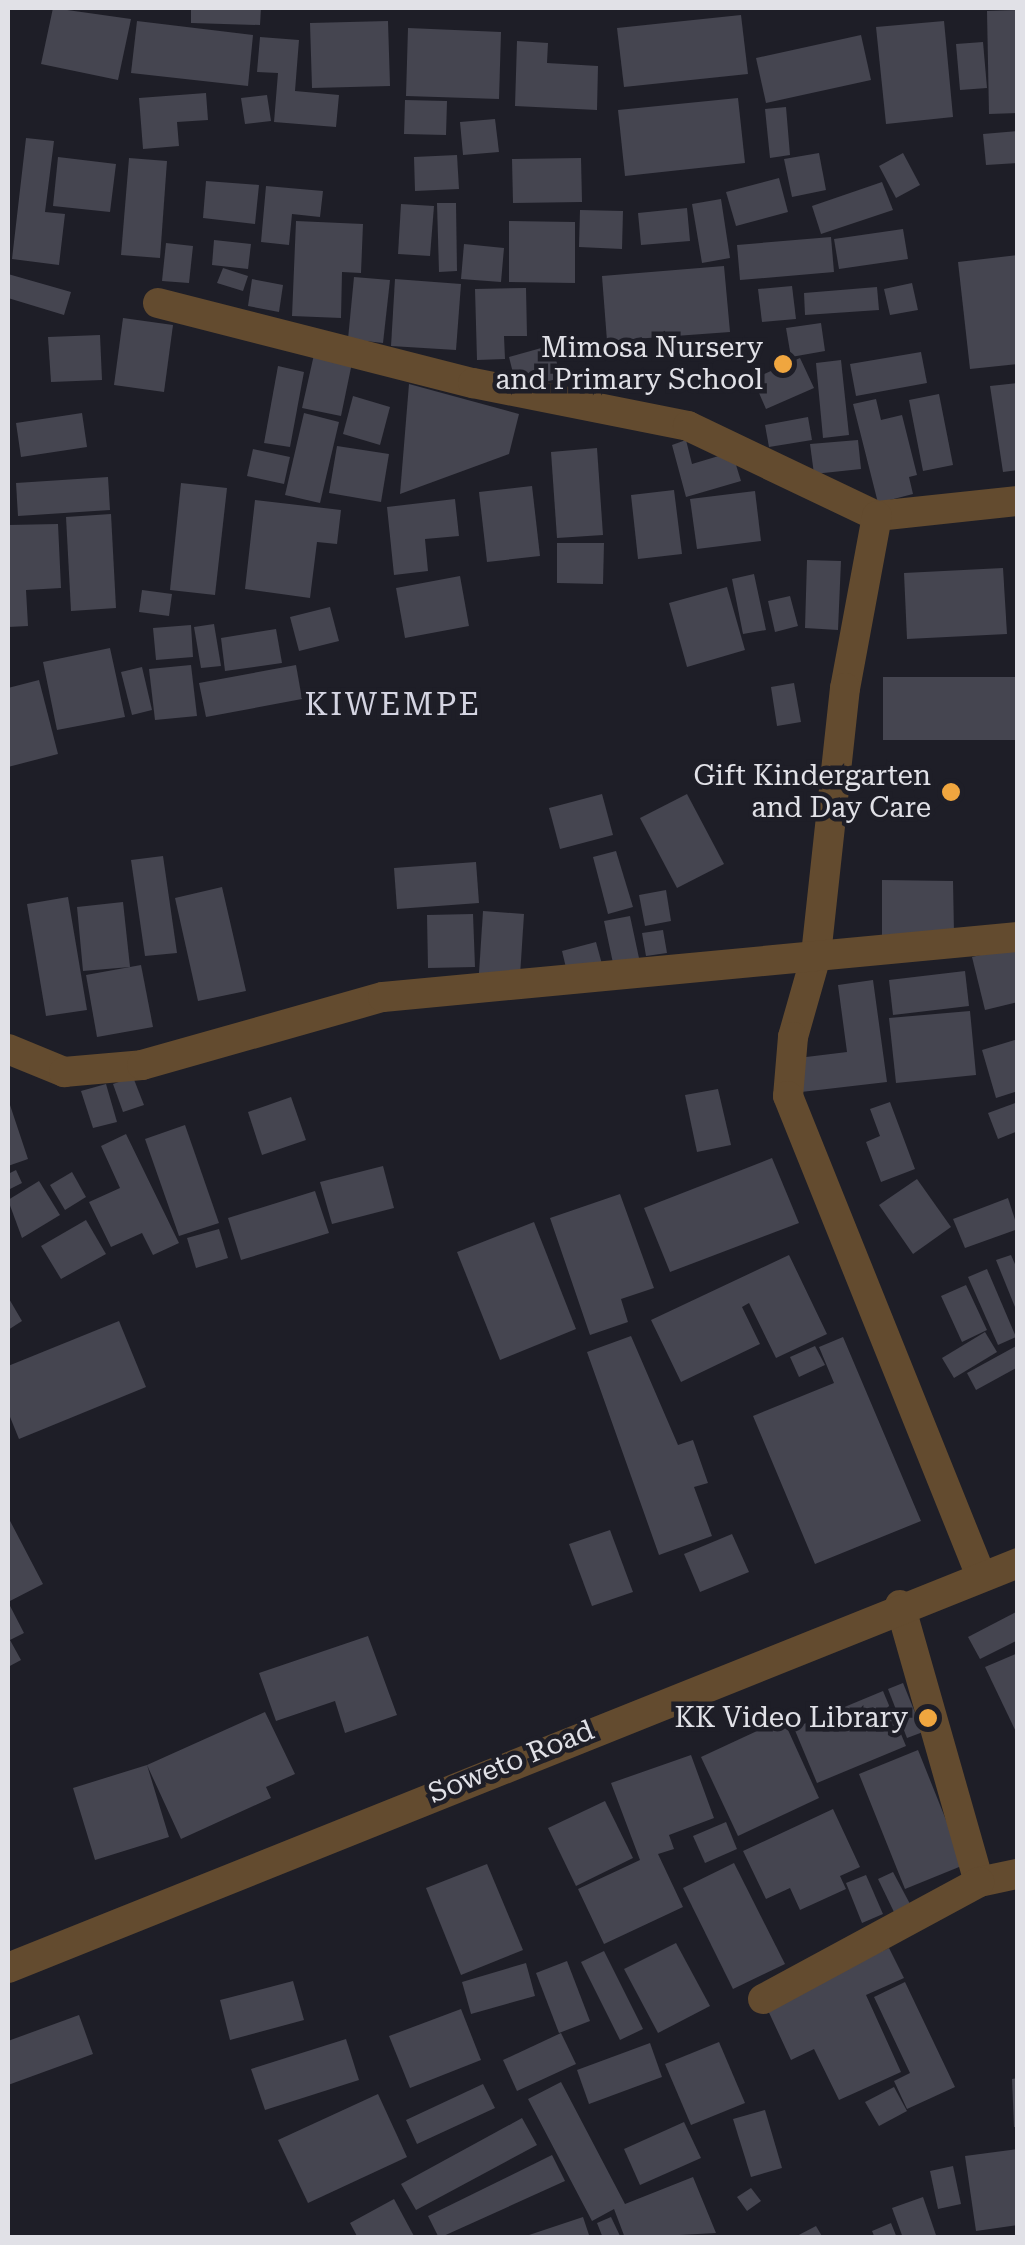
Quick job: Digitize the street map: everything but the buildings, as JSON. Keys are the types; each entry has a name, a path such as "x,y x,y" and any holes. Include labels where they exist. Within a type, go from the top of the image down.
{"street":[{"path":"158,303 473,383 688,426 878,516 1018,501"},
{"path":"878,516 845,688 816,956 793,1037 788,1096 981,1576"},
{"path":"8,1049 64,1072 142,1065 384,997 1018,936"},
{"name":"Soweto Road","path":"8,1968 900,1605 1018,1563"},
{"path":"900,1605 979,1882"},
{"path":"763,1999 979,1882 1018,1874"}],"place":[{"name":"Mimosa Nursery and Primary School","path":"783,364"},
{"name":"Gift Kindergarten and Day Care","path":"951,792"},
{"name":"KK Video Library","path":"928,1718"}],"district":[{"name":"KIWEMPE","path":"393,704"}]}
